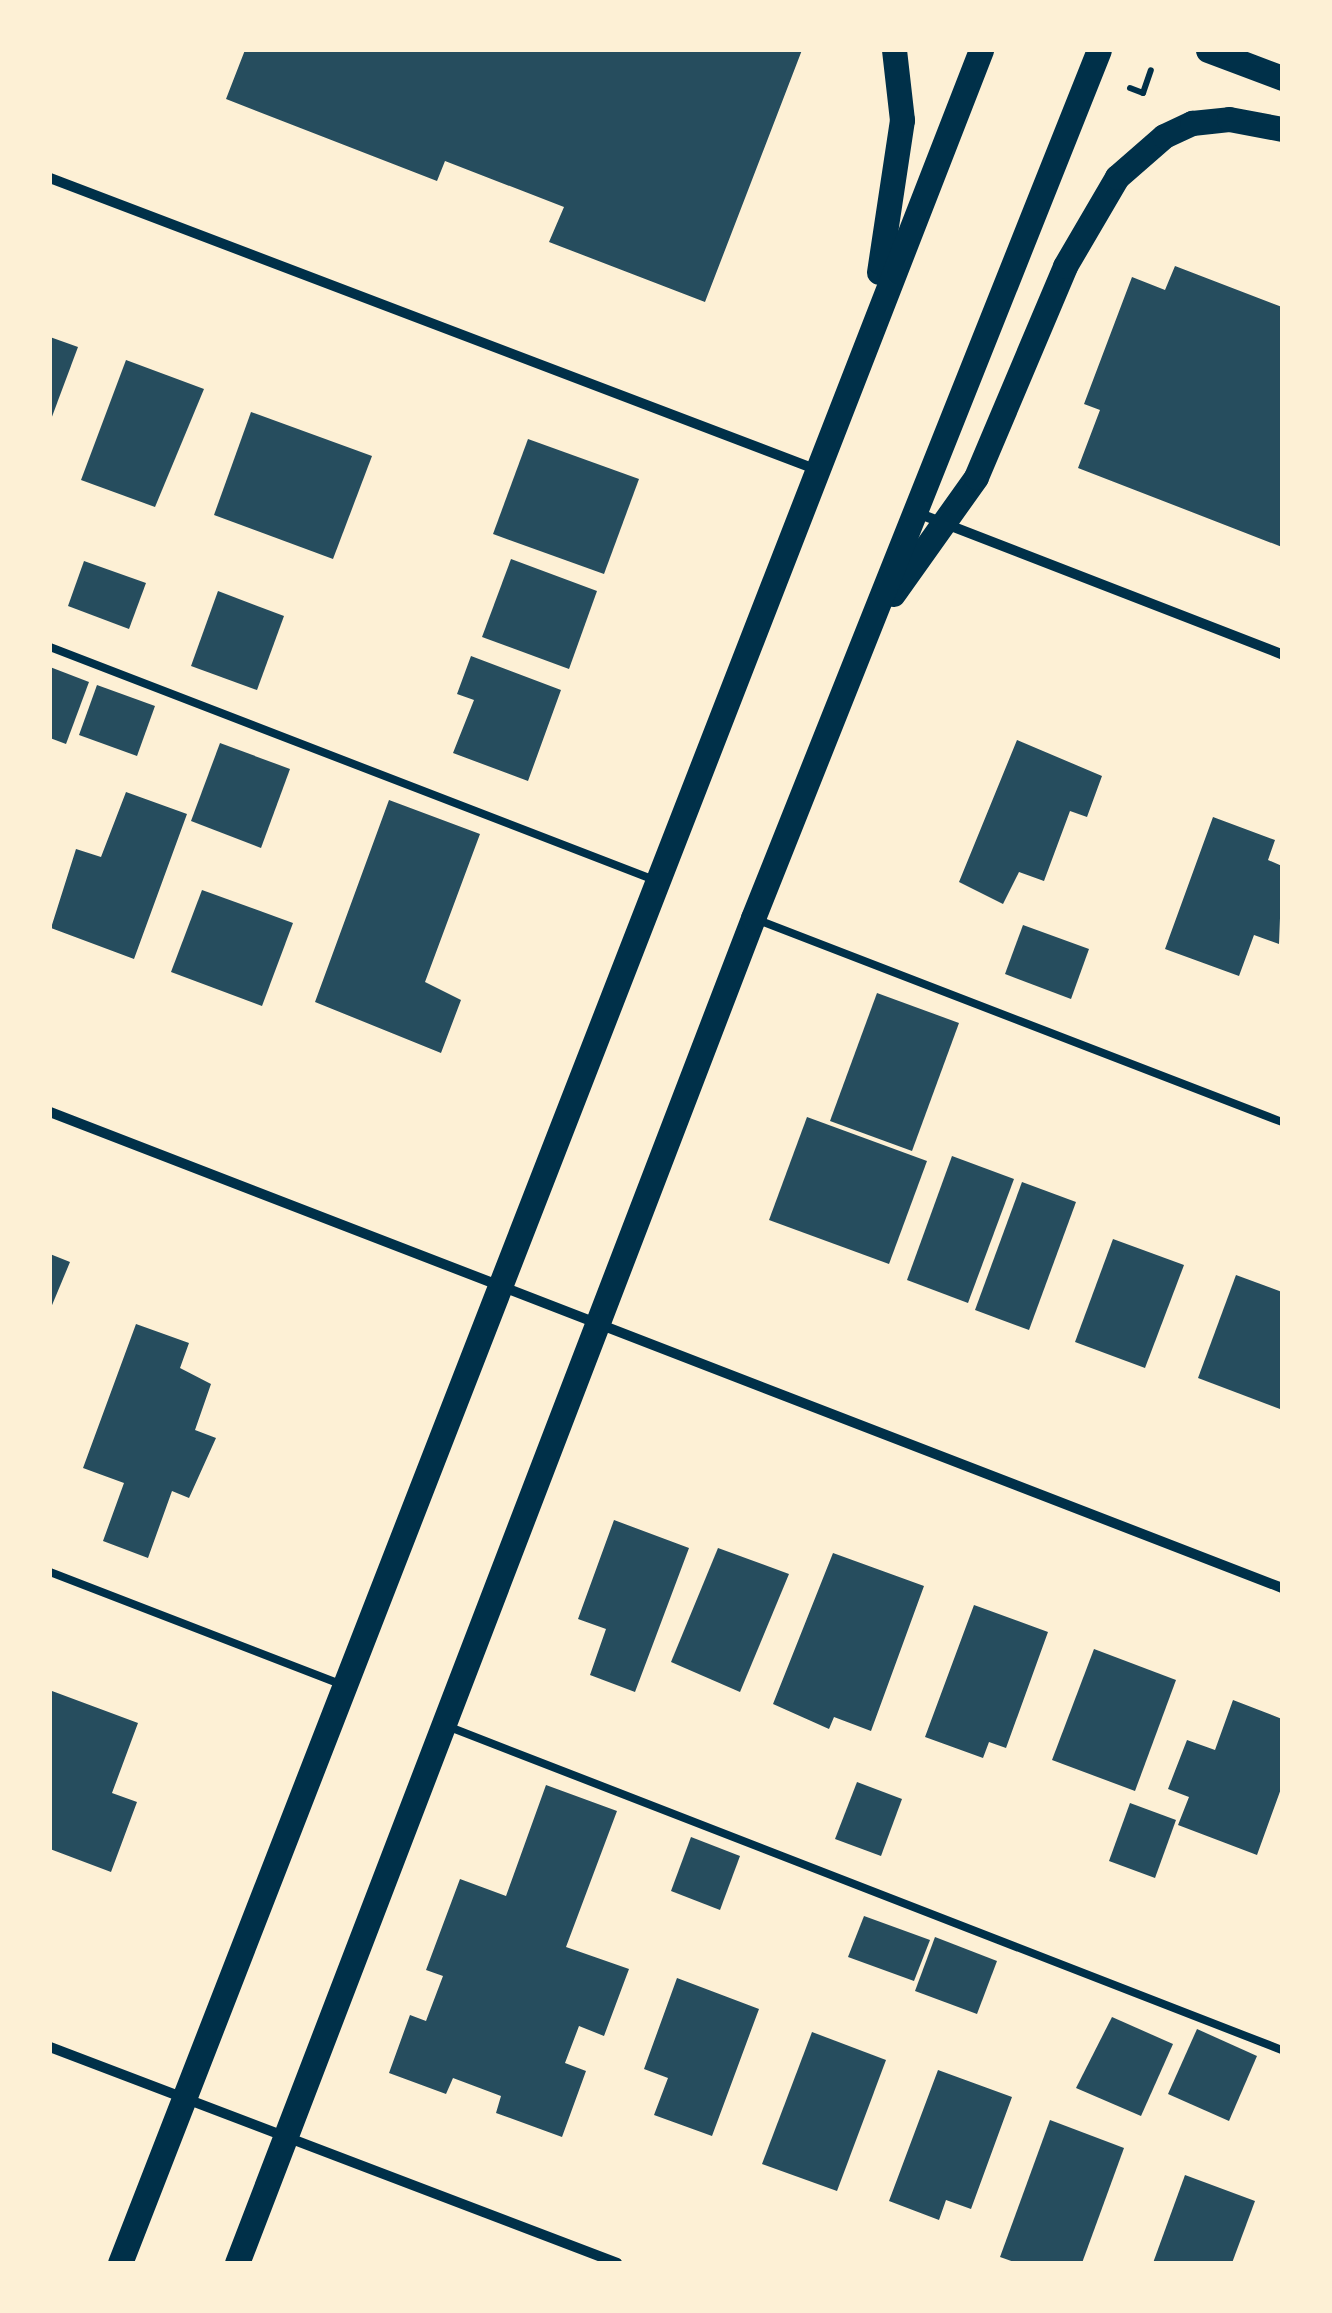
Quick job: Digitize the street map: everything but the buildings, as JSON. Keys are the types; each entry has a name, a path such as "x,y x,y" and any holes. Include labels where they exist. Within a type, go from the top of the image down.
{"main road":[{"path":"862,350 894,206 902,120 894,50"},
{"path":"120,2263 981,50"},
{"path":"238,2263 601,1329 754,918 1099,50"},
{"path":"1208,50 1282,78"},
{"path":"856,660 905,575 947,524 995,440 1066,266 1118,178 1164,136 1192,123 1229,119 1282,129"}],"street":[{"path":"50,178 815,469"},
{"path":"914,512 1282,654"},
{"path":"50,1112 497,1289 1282,1588"},
{"path":"50,2047 617,2263"}],"lane":[{"path":"50,647 657,881"},
{"path":"754,918 1282,1122"},
{"path":"50,1572 346,1686"},
{"path":"447,1726 1282,2050"}],"path":[{"path":"1130,88 1142,93 1151,70"}]}
